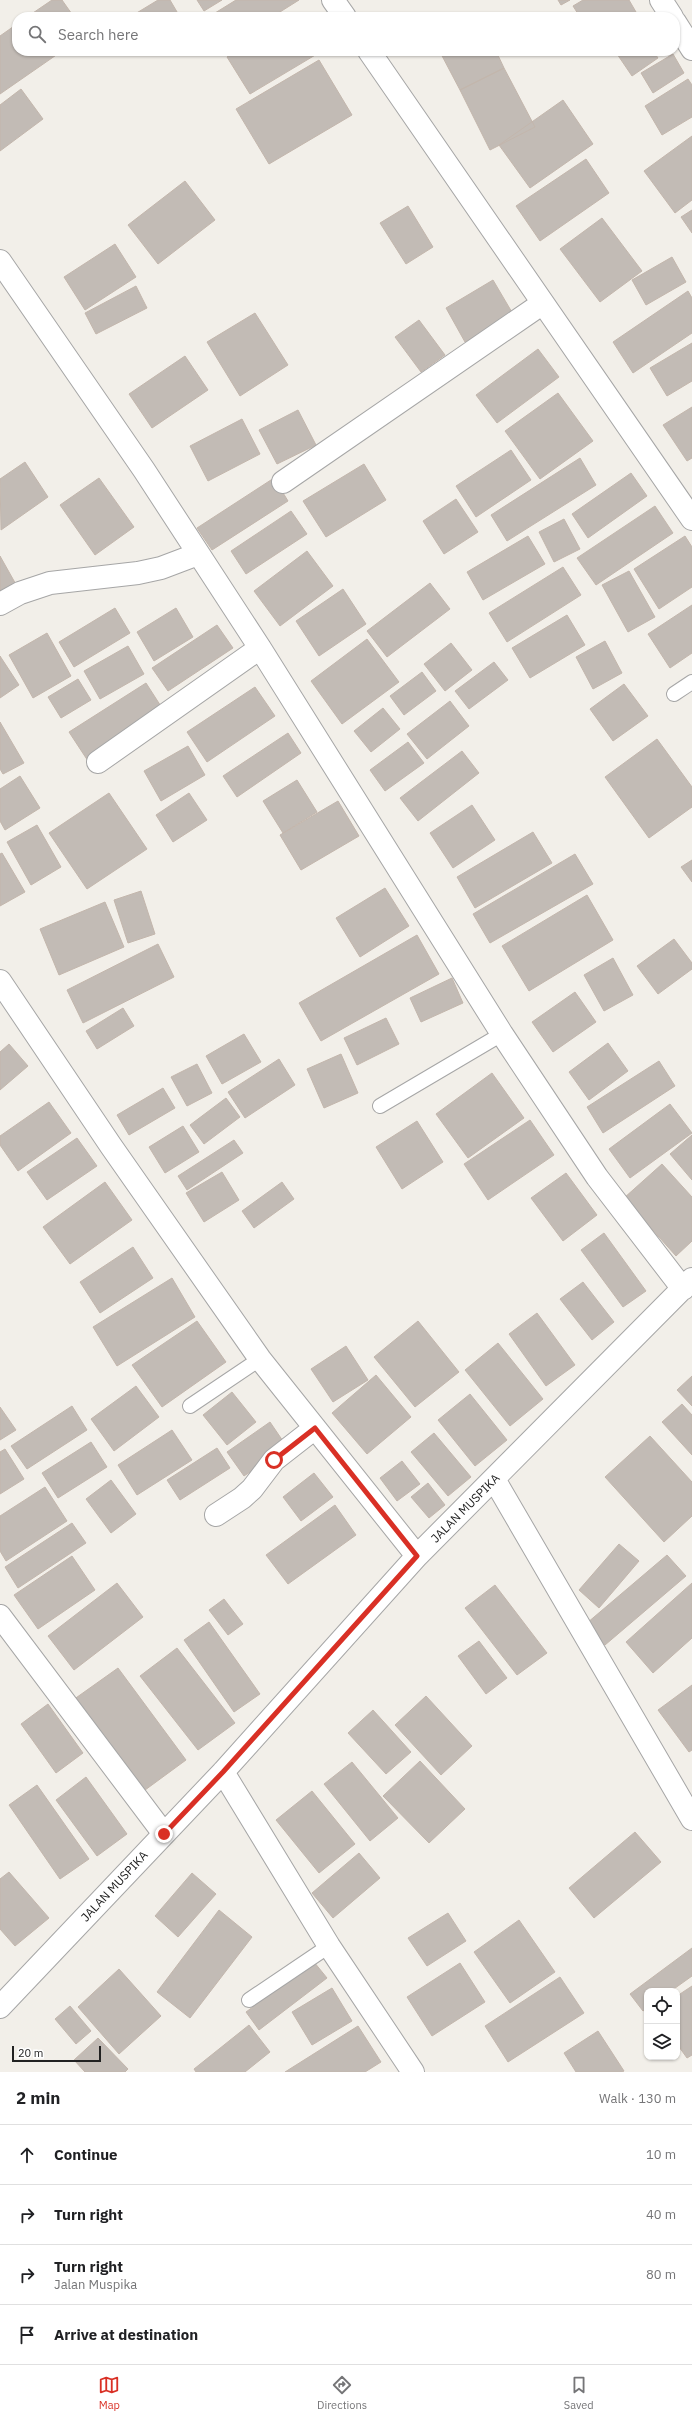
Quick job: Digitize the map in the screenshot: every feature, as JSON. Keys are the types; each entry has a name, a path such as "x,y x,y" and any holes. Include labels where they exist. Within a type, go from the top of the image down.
{"street":[{"path":"333,0 341,12"},
{"path":"661,0 669,12"},
{"path":"680,30 692,49"},
{"path":"372,56 692,519"},
{"path":"4,276 144,470 260,648 502,1034 597,1177 688,1284"},
{"path":"283,482 543,302"},
{"path":"0,604 20,594 50,583 138,573 161,568 198,554"},
{"path":"98,762 260,648"},
{"path":"0,981 111,1146 260,1359 417,1556"},
{"name":"JALAN MUSPIKA","path":"0,2007 223,1772 417,1556 688,1284"},
{"path":"216,1515 252,1489 274,1460 315,1428"},
{"path":"494,1479 692,1819"},
{"path":"3,1626 164,1834"},
{"path":"223,1772 329,1946 414,2072"}],"lane":[{"path":"674,694 692,682"},
{"path":"380,1106 502,1034"},
{"path":"190,1406 260,1359"},
{"path":"249,2000 329,1946"}],"building":[{"path":"52,0 62,0 70,12 34,12"},
{"path":"158,0 170,0 177,12 138,12"},
{"path":"197,0 222,0 204,11"},
{"path":"236,0 299,0 280,12 217,12"},
{"path":"558,0 570,0 561,5"},
{"path":"583,0 629,0 636,12 577,12 573,6"},
{"path":"12,28 12,56 55,56 0,94 0,36"},
{"path":"229,56 314,56 250,94 227,57"},
{"path":"442,56 498,56 504,68 460,90"},
{"path":"618,56 657,56 658,58 632,76"},
{"path":"670,56 674,56 684,73 653,93 641,73"},
{"path":"319,60 352,115 269,164 236,109"},
{"path":"504,68 535,127 490,150 460,90"},
{"path":"688,79 692,85 692,117 662,135 645,106"},
{"path":"21,89 43,119 0,151 0,105"},
{"path":"563,100 593,144 530,188 499,145"},
{"path":"692,136 692,200 675,213 644,171"},
{"path":"586,159 609,193 540,241 516,206"},
{"path":"185,181 215,220 158,264 128,225"},
{"path":"408,206 433,247 406,264 380,223"},
{"path":"692,210 692,233 681,217"},
{"path":"602,218 642,271 600,302 560,249"},
{"path":"115,244 136,277 85,310 64,277"},
{"path":"672,257 686,282 646,305 632,280"},
{"path":"493,280 513,314 465,342 446,308"},
{"path":"136,286 147,308 96,334 85,313"},
{"path":"688,291 692,298 692,333 633,373 613,342"},
{"path":"255,313 288,365 240,396 207,342"},
{"path":"419,320 445,355 421,372 395,337"},
{"path":"692,343 692,381 667,396 650,368"},
{"path":"538,349 559,377 497,423 476,395"},
{"path":"185,356 208,390 152,428 129,394"},
{"path":"558,393 593,441 540,479 505,431"},
{"path":"692,407 692,458 687,461 663,425"},
{"path":"298,410 316,445 277,464 259,430"},
{"path":"242,419 260,454 208,481 190,446"},
{"path":"511,450 531,480 476,517 456,486"},
{"path":"580,458 596,485 507,541 491,515"},
{"path":"25,462 48,497 1,530 0,479"},
{"path":"364,464 386,500 326,537 303,501"},
{"path":"631,473 647,496 588,538 572,514"},
{"path":"99,478 134,527 95,555 60,505"},
{"path":"274,478 288,501 212,550 197,528"},
{"path":"456,499 478,532 444,554 423,521"},
{"path":"655,506 673,533 596,585 577,558"},
{"path":"291,511 307,534 246,574 231,551"},
{"path":"564,519 580,549 554,562 539,532"},
{"path":"528,536 545,564 483,600 467,572"},
{"path":"685,536 692,547 692,587 659,609 634,569"},
{"path":"307,551 333,586 280,626 254,591"},
{"path":"0,556 18,588 0,599"},
{"path":"563,567 581,595 507,642 489,613"},
{"path":"629,571 655,617 628,632 602,585"},
{"path":"430,583 450,609 387,657 367,631"},
{"path":"343,589 366,624 319,656 296,621"},
{"path":"692,605 692,653 670,668 648,634"},
{"path":"115,608 130,633 74,667 59,642"},
{"path":"176,608 193,637 154,661 137,632"},
{"path":"567,615 585,645 530,678 512,648"},
{"path":"217,625 233,648 168,691 152,668"},
{"path":"47,633 71,676 33,698 9,655"},
{"path":"367,639 399,682 342,724 311,681"},
{"path":"605,641 622,673 593,689 576,657"},
{"path":"451,643 472,670 445,691 424,664"},
{"path":"128,646 144,674 100,699 84,671"},
{"path":"0,656 19,685 0,698"},
{"path":"494,662 508,680 469,709 455,691"},
{"path":"422,672 436,691 404,715 390,696"},
{"path":"78,679 91,700 61,718 48,697"},
{"path":"146,683 164,711 88,761 69,732"},
{"path":"624,684 648,716 613,741 590,709"},
{"path":"255,687 275,716 207,762 187,732"},
{"path":"450,701 469,726 427,759 407,734"},
{"path":"383,708 400,729 371,752 354,731"},
{"path":"0,722 24,763 3,774 0,769"},
{"path":"288,733 301,753 237,797 223,776"},
{"path":"657,739 692,787 692,807 649,838 605,777"},
{"path":"408,742 424,763 385,791 370,770"},
{"path":"188,746 205,775 161,801 144,771"},
{"path":"462,751 479,773 418,821 400,798"},
{"path":"20,776 40,808 5,830 0,821 0,789"},
{"path":"297,780 317,812 283,833 263,801"},
{"path":"109,793 147,849 87,889 49,833"},
{"path":"189,793 207,820 173,842 156,815"},
{"path":"338,801 359,836 301,870 280,835"},
{"path":"472,805 495,840 453,868 430,833"},
{"path":"37,825 61,867 31,885 7,842"},
{"path":"533,832 552,863 475,908 457,877"},
{"path":"2,853 25,892 0,906 0,854"},
{"path":"575,854 593,884 490,943 473,914"},
{"path":"692,860 692,882 681,867"},
{"path":"385,888 409,926 360,957 336,918"},
{"path":"141,891 155,934 128,943 114,900"},
{"path":"587,895 613,940 529,991 502,946"},
{"path":"105,902 124,947 59,975 40,929"},
{"path":"417,935 439,974 321,1041 299,1003"},
{"path":"674,939 692,963 692,969 658,994 637,966"},
{"path":"158,944 174,977 83,1023 67,990"},
{"path":"613,958 633,995 604,1011 584,975"},
{"path":"452,978 463,1003 421,1022 410,998"},
{"path":"575,992 596,1022 553,1052 532,1022"},
{"path":"123,1008 134,1026 97,1049 86,1031"},
{"path":"386,1018 399,1044 357,1065 344,1038"},
{"path":"244,1034 261,1062 222,1084 206,1056"},
{"path":"608,1043 628,1071 589,1100 569,1072"},
{"path":"9,1044 28,1066 0,1090 0,1052"},
{"path":"341,1054 358,1093 324,1108 307,1069"},
{"path":"279,1059 295,1085 245,1118 228,1092"},
{"path":"659,1061 675,1086 603,1133 587,1107"},
{"path":"197,1064 212,1093 187,1106 171,1077"},
{"path":"492,1073 524,1118 468,1158 436,1114"},
{"path":"163,1088 175,1108 129,1135 117,1115"},
{"path":"226,1098 240,1117 204,1144 190,1125"},
{"path":"49,1102 71,1133 18,1171 0,1145 0,1136"},
{"path":"670,1104 692,1133 630,1178 609,1149"},
{"path":"530,1120 554,1155 488,1200 464,1164"},
{"path":"417,1121 443,1162 402,1189 376,1147"},
{"path":"183,1126 199,1152 165,1173 149,1147"},
{"path":"692,1135 692,1180 670,1154"},
{"path":"77,1138 97,1166 47,1200 27,1172"},
{"path":"234,1140 243,1153 187,1190 178,1176"},
{"path":"662,1164 692,1197 692,1241 676,1256 624,1198"},
{"path":"222,1172 239,1200 204,1222 186,1193"},
{"path":"566,1173 597,1215 563,1241 531,1198"},
{"path":"105,1182 132,1220 70,1264 43,1227"},
{"path":"282,1182 294,1199 254,1228 242,1211"},
{"path":"604,1233 646,1291 623,1307 581,1250"},
{"path":"133,1247 153,1278 100,1313 80,1282"},
{"path":"172,1278 195,1317 117,1366 93,1327"},
{"path":"583,1282 614,1322 592,1340 560,1299"},
{"path":"537,1313 575,1365 546,1386 509,1334"},
{"path":"197,1321 226,1362 162,1407 132,1365"},
{"path":"418,1321 459,1372 415,1407 374,1357"},
{"path":"498,1343 543,1399 510,1426 465,1370"},
{"path":"346,1346 368,1380 333,1402 311,1369"},
{"path":"376,1375 411,1417 367,1454 332,1413"},
{"path":"692,1376 692,1406 677,1390"},
{"path":"136,1386 159,1417 114,1451 91,1419"},
{"path":"232,1392 256,1422 227,1445 203,1415"},
{"path":"470,1394 507,1440 475,1466 438,1420"},
{"path":"682,1404 692,1415 692,1455 662,1422"},
{"path":"72,1406 87,1430 27,1469 11,1446"},
{"path":"0,1407 16,1430 0,1440"},
{"path":"270,1422 287,1447 244,1476 227,1452"},
{"path":"172,1430 192,1460 137,1495 118,1465"},
{"path":"434,1433 471,1477 448,1496 411,1452"},
{"path":"650,1436 692,1482 692,1516 664,1542 605,1477"},
{"path":"91,1442 107,1467 58,1498 42,1473"},
{"path":"217,1448 230,1468 180,1500 167,1480"},
{"path":"5,1449 24,1479 0,1494 0,1452"},
{"path":"402,1461 420,1484 397,1501 380,1478"},
{"path":"314,1473 333,1497 301,1521 283,1497"},
{"path":"111,1480 136,1514 111,1533 86,1499"},
{"path":"428,1483 445,1505 429,1518 411,1497"},
{"path":"45,1487 67,1521 6,1561 0,1551 0,1516"},
{"path":"335,1505 356,1535 288,1584 266,1555"},
{"path":"72,1523 86,1543 18,1588 5,1567"},
{"path":"619,1544 639,1561 599,1608 579,1590"},
{"path":"667,1555 686,1576 605,1645 587,1623"},
{"path":"72,1556 95,1590 38,1629 14,1595"},
{"path":"117,1583 143,1617 74,1670 48,1636"},
{"path":"692,1583 692,1638 653,1673 626,1642"},
{"path":"495,1585 547,1653 517,1675 465,1608"},
{"path":"224,1599 243,1624 228,1635 209,1610"},
{"path":"209,1622 260,1694 234,1712 184,1640"},
{"path":"479,1641 507,1678 486,1694 458,1656"},
{"path":"177,1648 235,1723 198,1750 140,1676"},
{"path":"118,1668 186,1760 141,1793 73,1700"},
{"path":"692,1685 692,1750 689,1752 658,1710"},
{"path":"426,1696 472,1746 441,1775 395,1725"},
{"path":"48,1704 83,1753 56,1773 21,1724"},
{"path":"373,1710 411,1752 386,1774 348,1733"},
{"path":"420,1761 465,1809 429,1843 383,1796"},
{"path":"352,1762 398,1818 370,1841 324,1784"},
{"path":"86,1777 127,1834 97,1856 56,1800"},
{"path":"37,1785 89,1859 60,1879 9,1805"},
{"path":"312,1791 355,1844 319,1873 276,1820"},
{"path":"635,1832 661,1862 594,1918 569,1888"},
{"path":"359,1853 380,1878 333,1918 312,1893"},
{"path":"9,1872 49,1918 15,1946 0,1929 0,1879"},
{"path":"192,1873 216,1894 178,1937 155,1916"},
{"path":"219,1910 252,1937 190,2018 157,1992"},
{"path":"448,1913 466,1941 427,1966 408,1938"},
{"path":"519,1920 555,1972 510,2003 474,1952"},
{"path":"692,1948 692,1976 675,1988 644,1988 643,2011 630,1994"},
{"path":"314,1962 327,1978 259,2030 246,2012"},
{"path":"460,1963 485,2002 432,2036 407,1997"},
{"path":"119,1969 161,2016 119,2054 78,2007"},
{"path":"560,1977 584,2013 508,2062 485,2026"},
{"path":"692,1986 692,2055 687,2058 680,2048 680,1994"},
{"path":"332,1988 352,2021 312,2045 292,2012"},
{"path":"70,2006 91,2031 76,2044 55,2019"},
{"path":"249,2025 270,2052 245,2072 196,2072 194,2069"},
{"path":"358,2026 381,2062 365,2072 285,2072"},
{"path":"598,2031 624,2071 576,2072 564,2053"},
{"path":"98,2038 128,2069 125,2072 85,2072 74,2060"}],"route":[{"path":"164,1834 223,1772 417,1556 315,1428 274,1460"}]}
